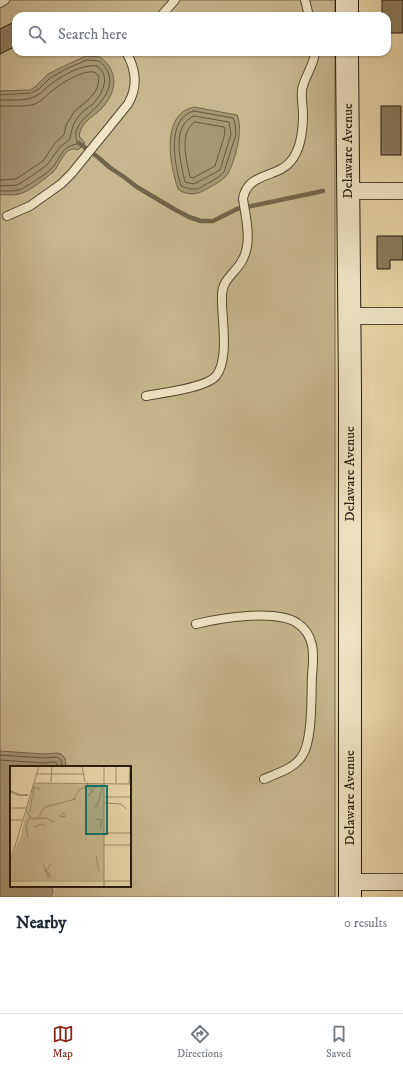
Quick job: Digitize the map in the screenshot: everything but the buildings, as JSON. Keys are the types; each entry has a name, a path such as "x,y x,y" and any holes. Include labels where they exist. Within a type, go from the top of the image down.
{"street":[{"path":"347,0 347,12"},
{"name":"Delaware Avenue","path":"347,56 348,316 350,392 350,889"},
{"path":"348,191 403,191"},
{"path":"348,316 403,316"},
{"path":"350,889 403,882"}],"lane":[{"path":"0,3 5,0"},
{"path":"164,12 175,0"},
{"path":"305,0 308,12"},
{"path":"7,216 30,206 50,193 72,173 128,104 133,96 134,84 134,71 128,56"},
{"path":"146,396 206,384 216,377 220,369 223,357 224,330 222,293 227,280 243,261 249,245 243,199 244,194 253,181 277,171 290,163 297,151 303,120 302,88 311,70 314,56"},
{"path":"196,624 218,619 240,617 285,617 298,623 307,632 312,645 313,660 312,696 308,740 303,756 294,765 264,779"}],"shaded area":[{"path":"0,0 335,0 335,12 12,12 12,56 335,56 335,897 0,897"}],"water":[{"path":"86,56 100,57 111,69 114,83 113,90 106,103 87,121 80,131 79,136 85,143 78,150 73,149 66,153 53,172 31,188 17,195 0,195 0,91 30,90 48,74"},
{"path":"194,107 237,115 240,128 236,154 227,175 209,188 196,194 185,193 178,189 172,167 170,142 172,130 176,120 183,112"},
{"path":"0,751 61,754 65,758 66,766 10,766 10,887 52,887 53,893 50,897 0,897"}],"waterway":[{"path":"79,143 137,187 189,217 201,221 213,221 237,209 323,191"}]}
